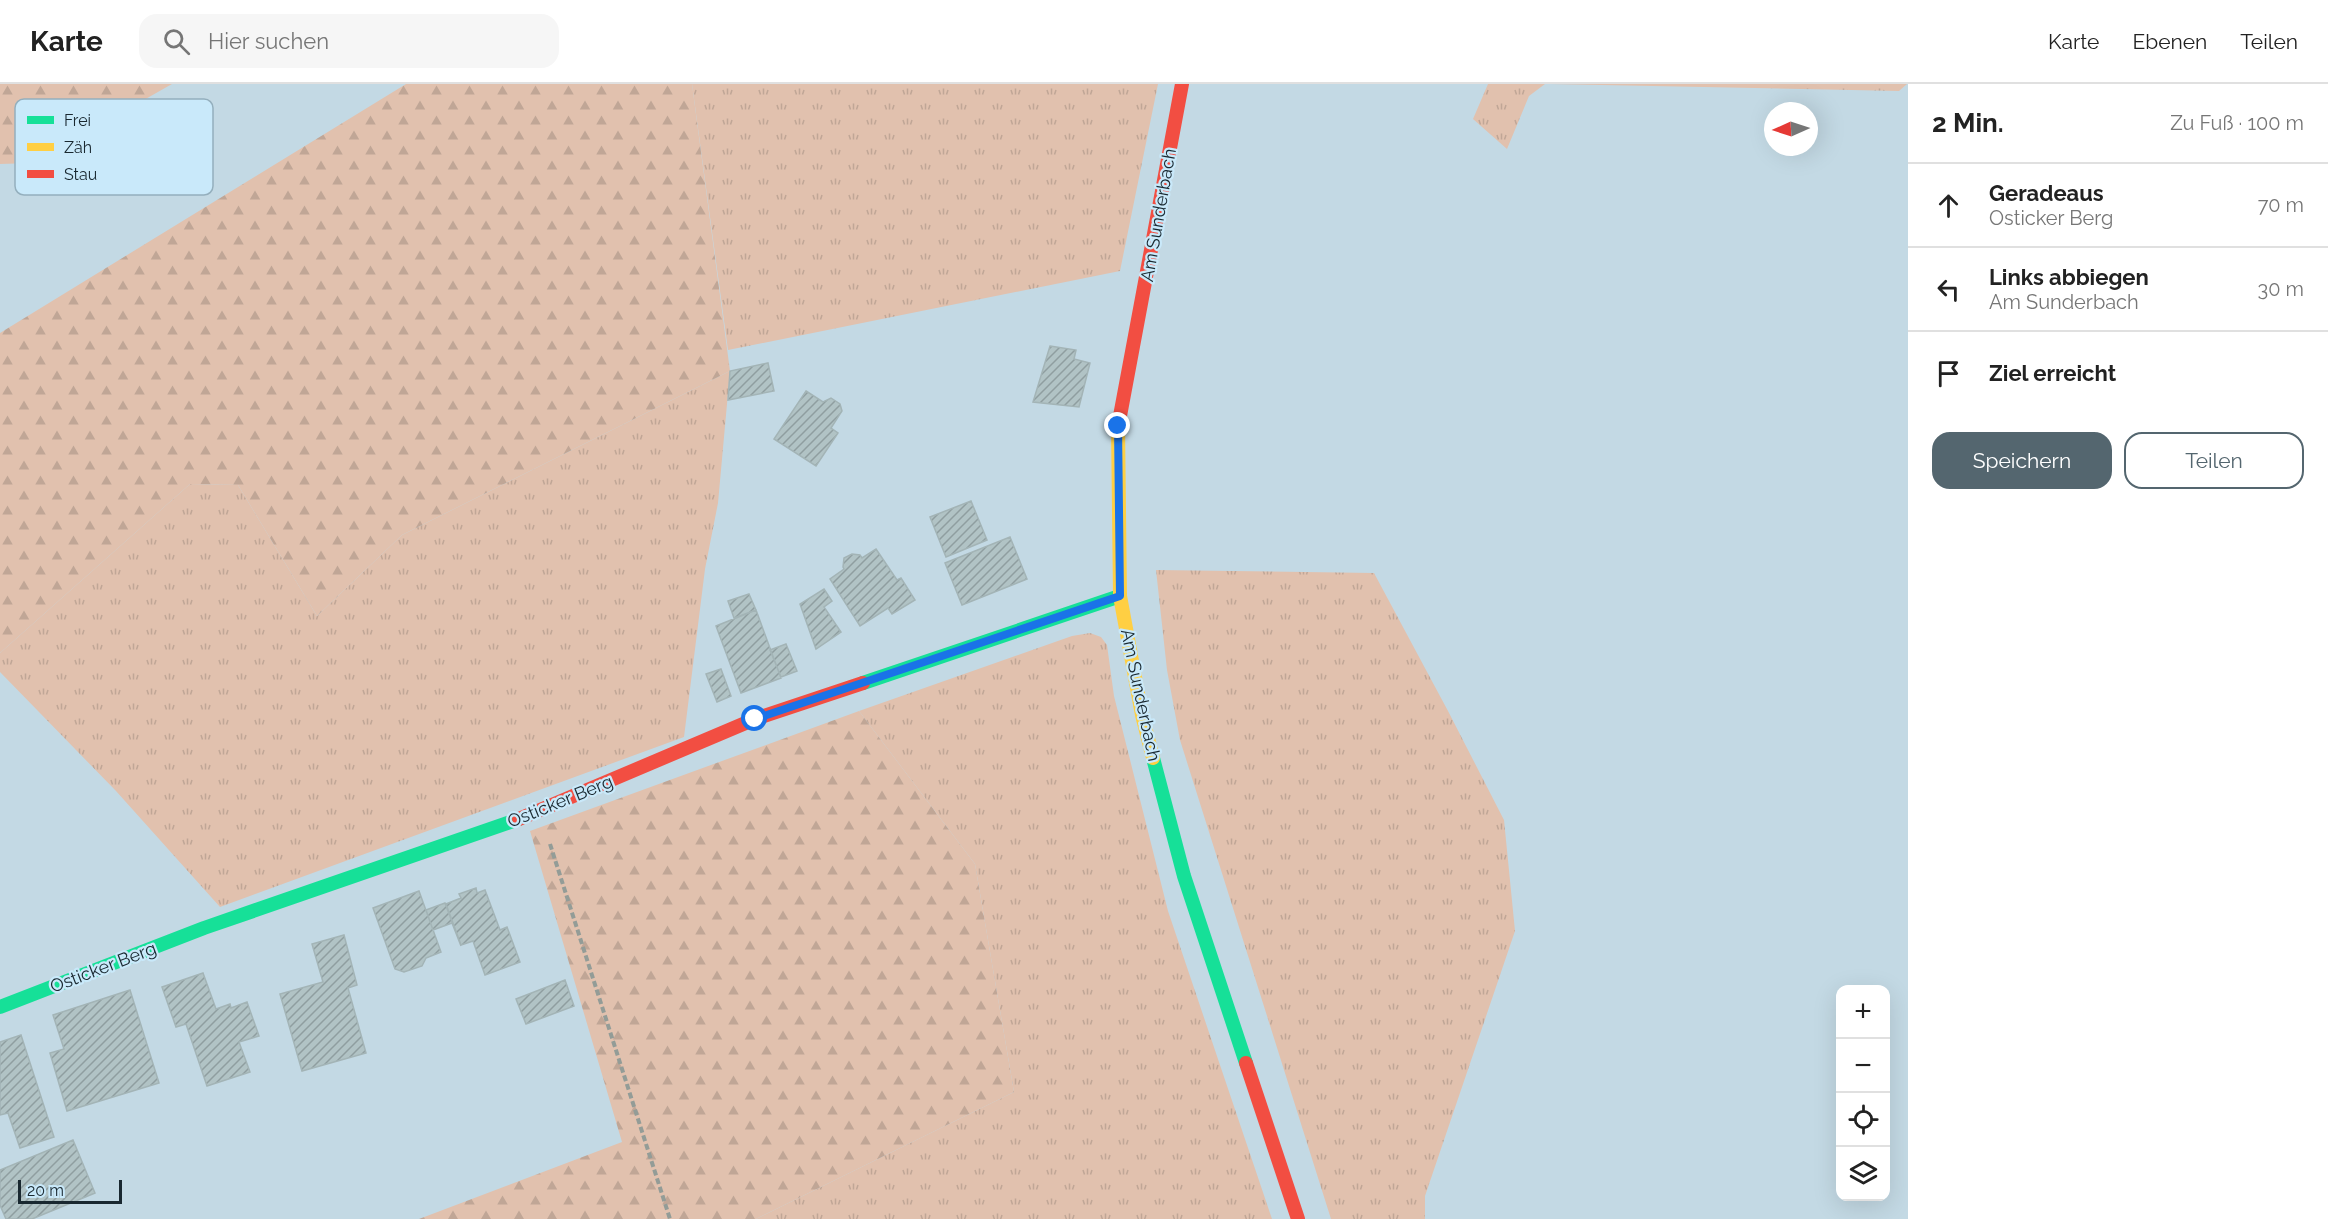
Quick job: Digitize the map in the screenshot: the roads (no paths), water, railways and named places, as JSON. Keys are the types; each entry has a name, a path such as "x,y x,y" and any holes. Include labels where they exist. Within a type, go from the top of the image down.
{"street":[{"name":"Am Sunderbach","path":"1182,84 1118,426 1120,596 1142,715 1184,876 1299,1219"},
{"name":"Osticker Berg","path":"0,1007 204,928 540,812 755,719 1120,596"}]}
